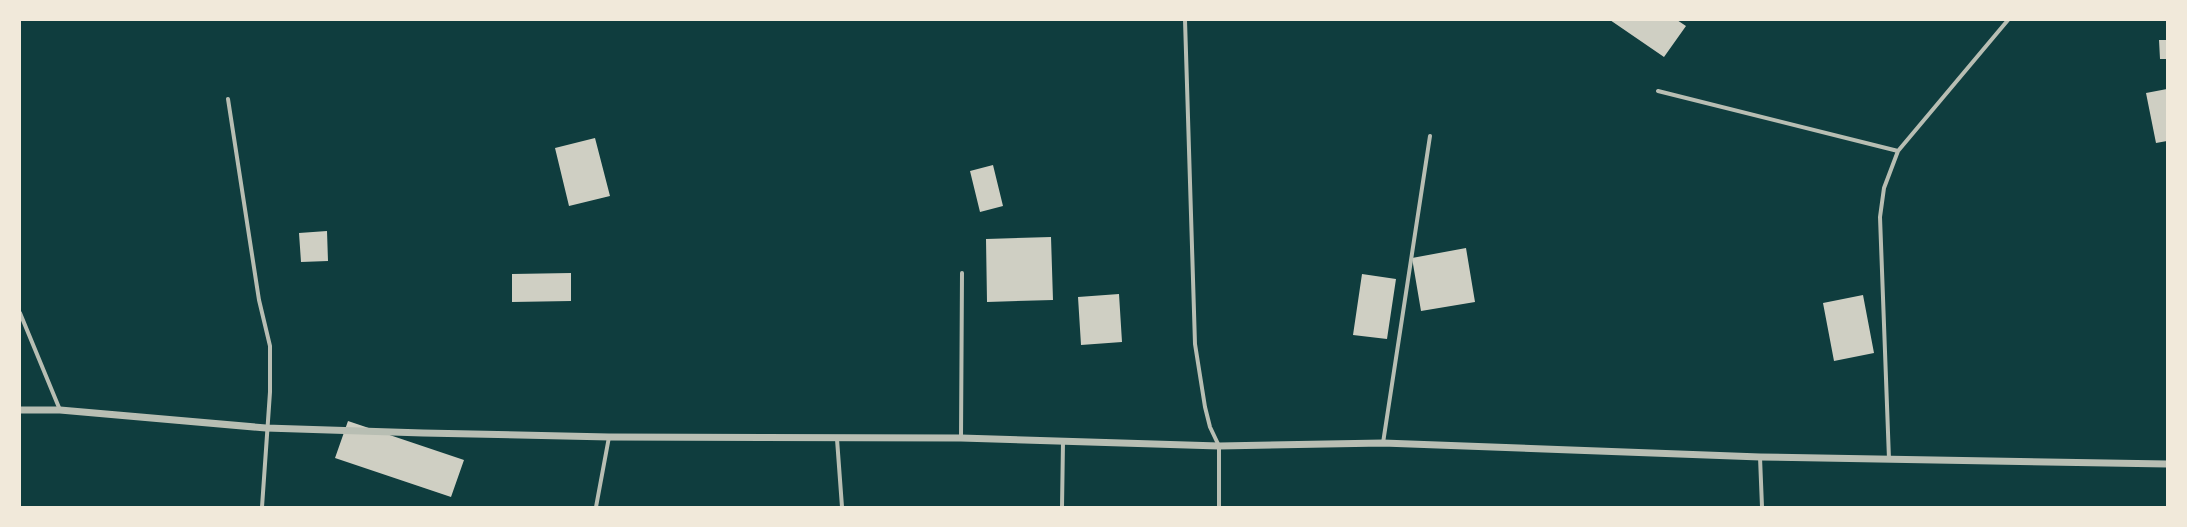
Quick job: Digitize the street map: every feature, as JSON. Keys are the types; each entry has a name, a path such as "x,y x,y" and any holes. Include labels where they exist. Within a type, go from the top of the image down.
{"street":[{"path":"1185,20 1195,351 1210,427 1219,446 1218,507"},
{"path":"1889,458 1880,218 1884,188 1898,151 2008,20"},
{"path":"1658,91 1898,151"},
{"path":"228,99 259,300 270,346 270,392 266,428 262,507"},
{"path":"1383,443 1430,136"},
{"path":"961,438 962,273"},
{"path":"20,313 60,410"},
{"path":"20,410 60,410 266,428 609,437 961,438 1219,446 1383,443 1760,457 1889,458 2167,464"},
{"path":"596,507 609,437"},
{"path":"837,438 842,507"},
{"path":"1062,507 1063,442"},
{"path":"1760,457 1762,507"}],"building":[{"path":"1610,20 1677,20 1686,26 1664,57"},
{"path":"2159,40 2167,40 2167,59 2160,59"},
{"path":"2167,89 2167,141 2156,143 2146,93"},
{"path":"595,138 610,196 569,206 555,148"},
{"path":"993,165 1003,206 980,212 970,171"},
{"path":"327,231 328,261 301,262 299,233"},
{"path":"1051,237 1053,300 987,302 986,239"},
{"path":"1466,248 1475,302 1421,311 1412,258"},
{"path":"571,273 571,301 512,302 512,274"},
{"path":"1362,274 1396,279 1387,339 1353,335"},
{"path":"1119,294 1122,342 1081,345 1078,297"},
{"path":"1863,295 1874,353 1834,361 1823,303"},
{"path":"348,421 464,460 451,497 335,458"}]}
